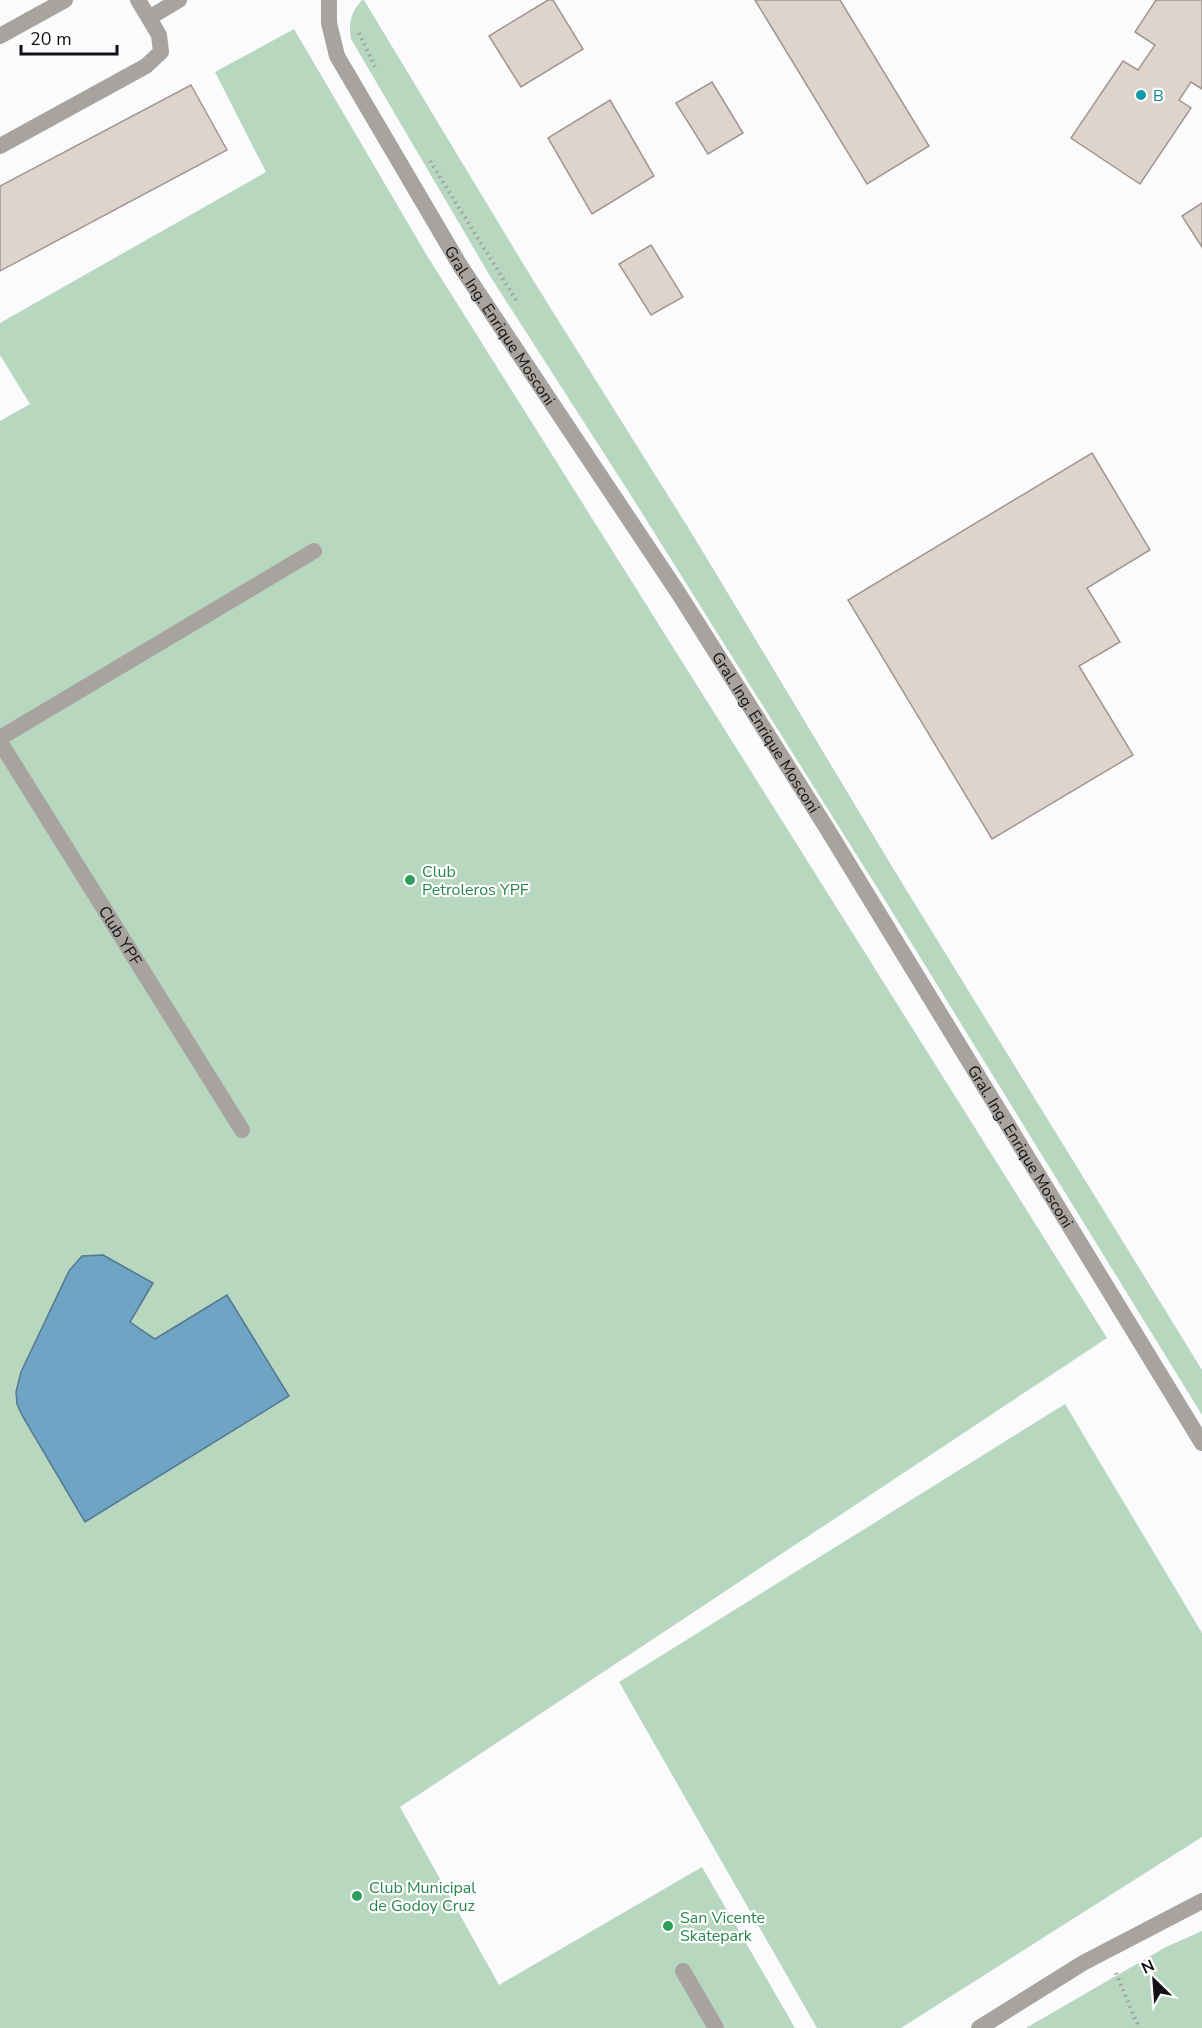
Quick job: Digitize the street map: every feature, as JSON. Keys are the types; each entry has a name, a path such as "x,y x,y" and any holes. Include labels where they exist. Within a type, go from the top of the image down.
{"street":[{"path":"0,36 65,0"},
{"path":"0,146 146,66 160,52 159,35 138,0"},
{"path":"149,18 179,0"},
{"name":"Gral. Ing. Enrique Mosconi","path":"329,0 329,23 337,56 461,267 679,594 838,848 1202,1443"},
{"name":"Club YPF","path":"242,1130 0,740 314,550"},
{"path":"980,2028 1083,1963 1202,1901"},
{"path":"683,1971 716,2028"}],"path":[{"path":"1107,1951 1139,2028"}],"green space":[{"path":"362,0 694,537 899,878 1202,1370 1202,1415 883,897 490,276 351,39 351,18"},
{"name":"Club Petroleros YPF","path":"294,29 426,254 1107,1338 400,1807 499,1985 702,1867 795,2028 0,2028 0,421 30,404 0,355 0,323 266,172 215,72"},
{"path":"1065,1404 1202,1633 1202,1837 901,2028 817,2028 619,1682"},
{"path":"1202,1931 1202,2028 1026,2028 1166,1947"}],"water":[{"path":"103,1255 153,1283 130,1322 155,1339 227,1295 289,1396 85,1522 23,1417 17,1404 16,1392 21,1372 69,1271 82,1256"}],"building":[{"path":"548,0 553,0 583,49 521,87 489,36"},
{"path":"755,0 840,0 929,146 867,184"},
{"name":"B","path":"1156,0 1202,0 1202,89 1191,82 1179,100 1191,108 1140,184 1071,138 1123,61 1138,70 1155,45 1135,32"},
{"path":"712,82 743,133 708,154 676,103"},
{"path":"191,85 227,150 0,271 0,186"},
{"path":"610,100 654,176 592,214 548,138"},
{"path":"1202,203 1202,247 1182,216"},
{"path":"651,245 683,297 651,315 619,264"},
{"path":"1092,453 1150,550 1087,588 1120,642 1079,666 1133,755 992,839 848,600"}],"place":[{"name":"B","path":"1141,95"},
{"name":"Club Petroleros YPF","path":"410,880"},
{"name":"Club Municipal de Godoy Cruz","path":"357,1896"},
{"name":"San Vicente Skatepark","path":"668,1926"}]}
